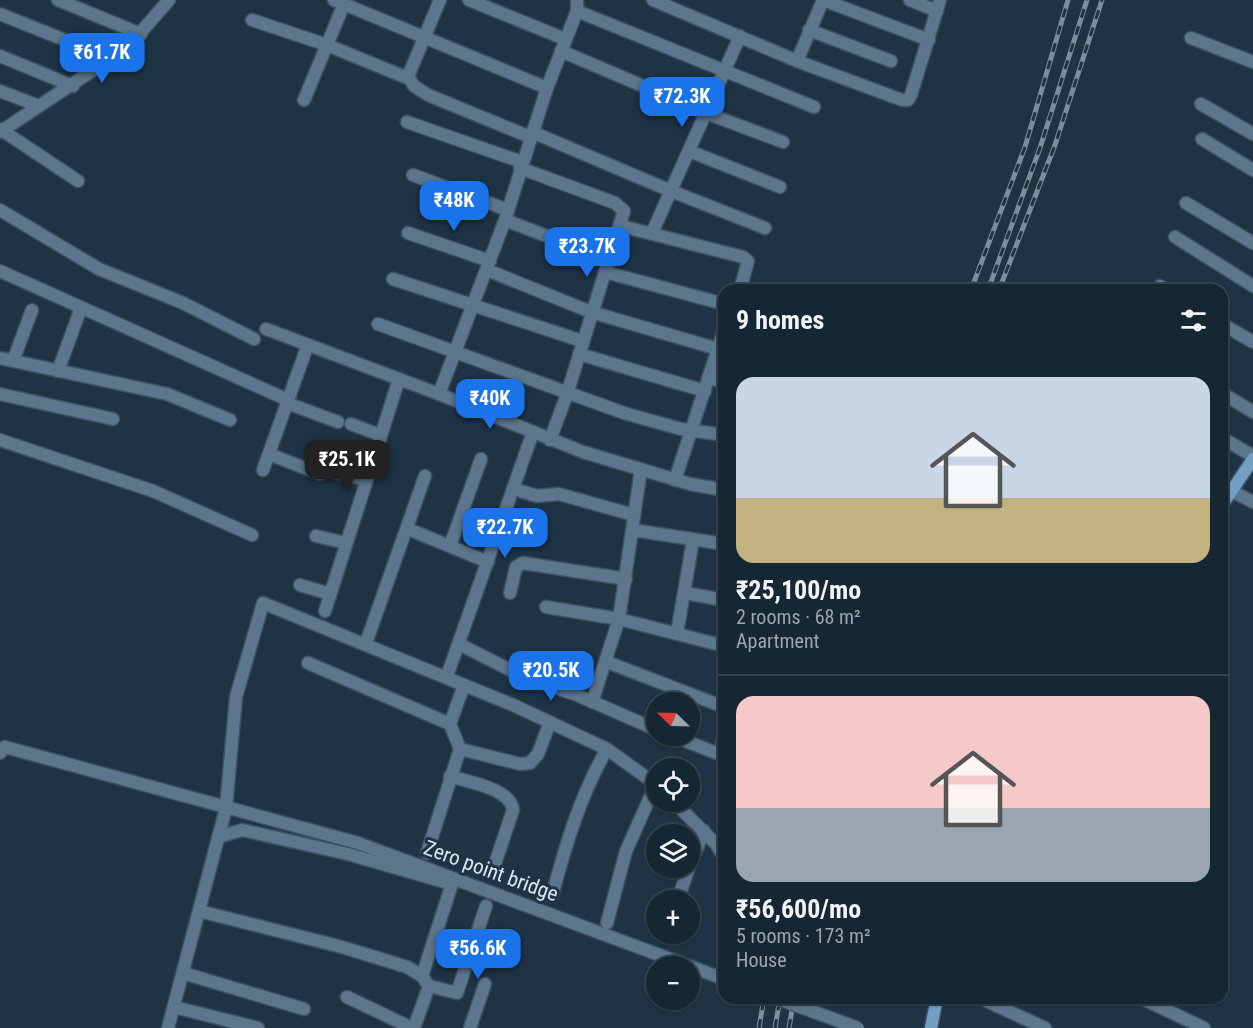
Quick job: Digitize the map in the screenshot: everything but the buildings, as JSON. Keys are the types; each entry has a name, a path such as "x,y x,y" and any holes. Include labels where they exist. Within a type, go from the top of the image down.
{"main road":[{"path":"1228,488 1253,458"},
{"path":"931,1028 936,1004"}],"street":[{"path":"58,0 141,34"},
{"path":"78,181 1,130 112,59 141,34 169,0"},
{"path":"408,76 440,0"},
{"path":"469,0 706,113 783,142"},
{"path":"652,0 797,61 902,100 908,99 938,5 910,0"},
{"path":"797,61 823,0 928,40"},
{"path":"304,100 327,45 339,2 547,88"},
{"path":"439,394 506,215 531,135 577,5 724,71 814,107"},
{"path":"0,14 112,59"},
{"path":"252,20 327,45 408,76 414,86 428,95 765,228"},
{"path":"809,30 891,61"},
{"path":"652,233 740,36"},
{"path":"1191,38 1253,62"},
{"path":"0,56 73,86"},
{"path":"0,91 39,106"},
{"path":"1201,104 1253,134"},
{"path":"407,122 521,165 622,207 624,217 550,440"},
{"path":"1202,139 1253,170"},
{"path":"689,151 780,187"},
{"path":"413,175 609,260"},
{"path":"1186,203 1253,243"},
{"path":"0,210 99,269 183,303 254,339"},
{"path":"621,226 743,257 748,261 748,267 742,284"},
{"path":"408,233 488,265 591,312 718,349 693,431 675,480"},
{"path":"1175,237 1253,286"},
{"path":"0,271 338,422"},
{"path":"605,272 718,302"},
{"path":"393,279 582,341"},
{"path":"58,371 81,308"},
{"path":"13,361 32,310"},
{"path":"378,324 529,377 567,394 660,424 718,434"},
{"path":"1228,327 1253,342"},
{"path":"266,329 307,347 439,394 550,440 675,480 718,489"},
{"path":"263,470 307,347"},
{"path":"579,354 707,385 718,382"},
{"path":"0,358 167,394 230,420"},
{"path":"325,611 399,379"},
{"path":"0,394 113,419"},
{"path":"1228,397 1253,412"},
{"path":"351,424 380,435"},
{"path":"447,676 532,432"},
{"path":"0,440 153,491 252,536"},
{"path":"1228,442 1253,458"},
{"path":"269,454 320,474"},
{"path":"450,546 480,459"},
{"path":"592,702 607,662 619,619 641,469"},
{"path":"334,472 366,480"},
{"path":"366,643 425,476"},
{"path":"514,489 537,496 559,494 634,515"},
{"path":"1228,490 1253,502"},
{"path":"408,529 488,562"},
{"path":"633,530 718,543"},
{"path":"316,536 346,543"},
{"path":"677,633 693,540"},
{"path":"510,593 516,567 523,563 626,579"},
{"path":"300,585 330,594"},
{"path":"685,594 718,599"},
{"path":"168,1028 226,808 236,698 260,606 267,604 447,676 607,749 646,777"},
{"path":"546,607 619,619 718,644"},
{"path":"459,644 524,677 646,725"},
{"path":"607,662 718,705"},
{"path":"308,663 450,724"},
{"path":"427,853 460,749 450,724 464,685"},
{"path":"460,749 520,764 530,763 538,754 550,722"},
{"path":"699,746 718,753"},
{"name":"Zero point bridge","path":"2,748 358,843 718,977"},
{"path":"552,896 570,829 586,785 607,749"},
{"path":"450,776 506,795 512,803 513,810 492,873"},
{"path":"607,923 626,850 646,806"},
{"path":"684,812 704,831 718,849"},
{"path":"219,837 242,830 348,854 448,883 451,887 413,1028 347,997"},
{"path":"700,841 704,831"},
{"path":"199,911 342,947 407,967 425,981 457,993 486,906"},
{"path":"183,973 304,1009"},
{"path":"470,1028 485,984"},
{"path":"792,1004 858,1028"},
{"path":"993,1004 1044,1028"},
{"path":"1154,1004 1204,1028"},
{"path":"174,1007 258,1028"}],"railway":[{"path":"973,284 1025,147 1068,0"},
{"path":"990,284 1040,148 1087,0"},
{"path":"1001,284 1055,145 1102,0"},
{"path":"759,1028 763,1004"},
{"path":"775,1028 779,1004"},
{"path":"789,1028 793,1004"}]}
